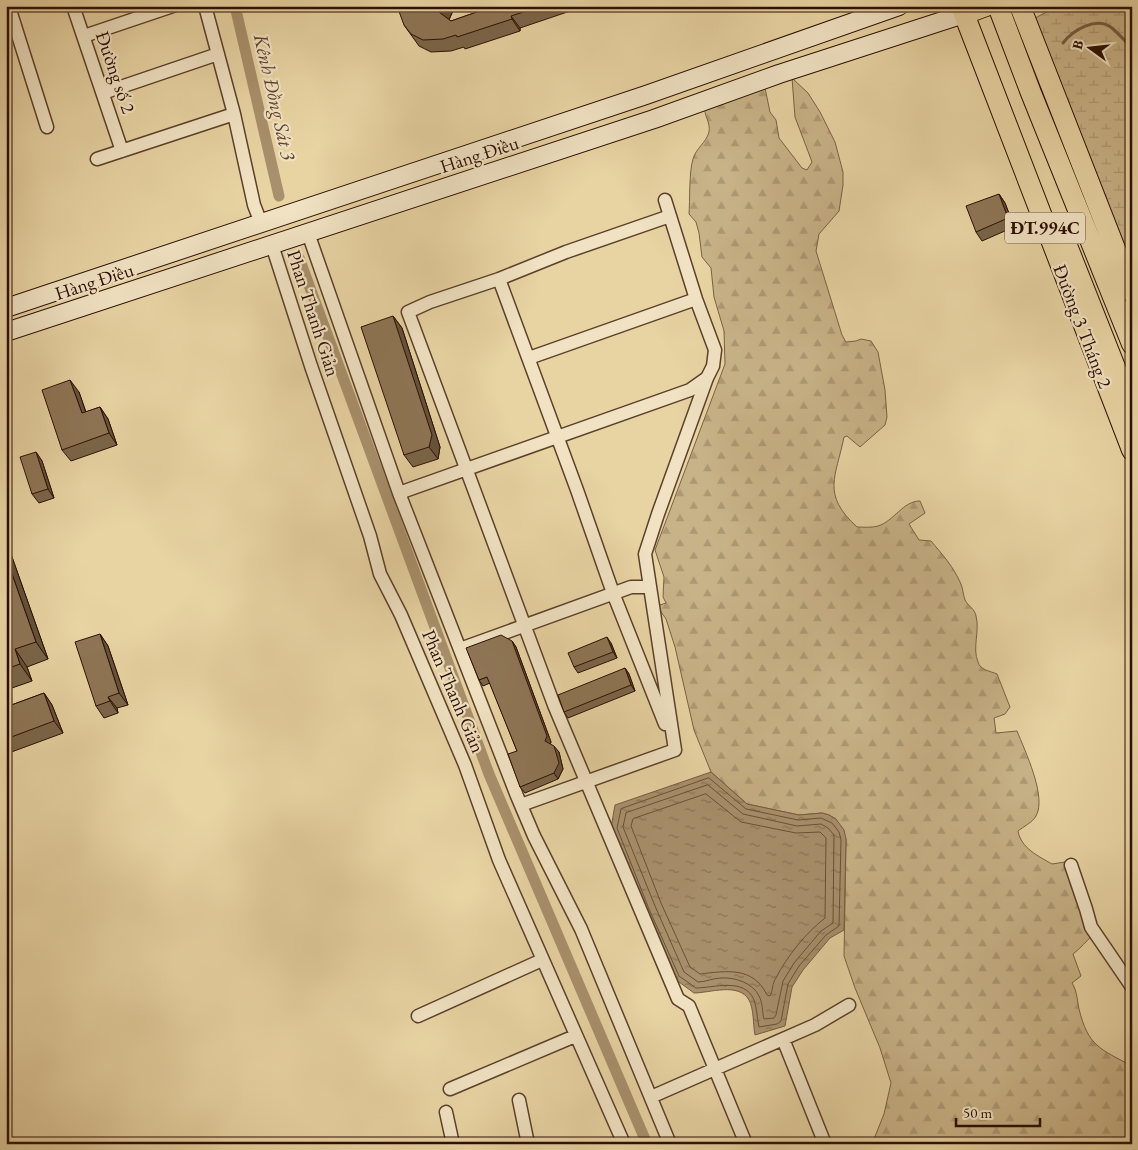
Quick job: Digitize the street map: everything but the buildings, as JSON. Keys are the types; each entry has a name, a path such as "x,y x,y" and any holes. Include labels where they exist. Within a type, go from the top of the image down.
{"main road":[{"name":"Hàng Điều","path":"6,308 646,95 899,6"},
{"name":"Đường 3 Tháng 2","path":"998,6 1030,93 1132,344"},
{"name":"ĐT.994C","path":"1020,6 1132,292"},
{"name":"Hàng Điều","path":"6,332 654,118 972,9"},
{"name":"Đường 3 Tháng 2","path":"972,9 1132,410"},
{"name":"Đường 3 Tháng 2","path":"972,9 1132,450"},
{"path":"646,95 654,118"},
{"path":"79,285 86,306"}],"street":[{"path":"7,6 10,10 48,127"},
{"name":"Đường số 2","path":"72,6 84,36 122,151"},
{"path":"84,36 173,6"},
{"path":"205,6 234,114 254,205 261,223"},
{"path":"103,93 218,54"},
{"path":"97,159 234,114"},
{"path":"665,200 696,299 715,350 713,366 707,378 645,554 675,750"},
{"path":"670,216 566,252 499,279 430,302 408,312 524,626 586,781 678,999 688,1006 746,1144"},
{"path":"308,233 399,493 521,805 534,836 581,928 670,1144"},
{"name":"Phan Thanh Giản","path":"272,245 370,536 380,574 401,615 465,765 498,860 624,1144"},
{"path":"499,279 613,594 675,750"},
{"path":"529,358 696,299"},
{"path":"399,493 690,390 707,378"},
{"path":"460,649 631,587 649,587"},
{"path":"521,805 675,750"},
{"path":"1071,865 1091,927 1132,987"},
{"path":"418,1016 542,960"},
{"path":"651,1097 815,1025 848,1005"},
{"path":"450,1089 575,1036"},
{"path":"783,1039 825,1144"},
{"path":"519,1100 528,1144"},
{"path":"446,1112 453,1144"}],"green space":[{"path":"1078,6 1132,6 1132,270 1032,20 1052,10 1062,8 1074,9"},
{"path":"792,78 808,93 820,112 835,142 843,172 839,211 819,234 816,251 842,335 846,342 861,339 871,341 878,352 885,390 887,417 885,425 860,447 847,436 844,437 835,474 835,495 839,505 857,527 878,526 909,504 920,501 925,513 909,524 919,540 931,541 947,560 961,584 965,600 973,609 977,622 976,657 979,665 983,669 997,674 1010,707 1005,714 994,718 996,733 1017,731 1037,786 1039,808 1035,818 1018,831 1020,837 1026,847 1041,858 1052,864 1065,862 1086,907 1093,935 1073,954 1081,976 1072,983 1083,1021 1091,1039 1111,1055 1132,1066 1132,1144 872,1144 884,1114 891,1083 880,1048 844,956 846,839 836,819 829,815 822,813 799,815 747,804 711,772 694,730 675,647 666,619 657,606 666,603 663,597 664,577 655,550 725,364 724,331 714,297 711,268 702,257 696,222 689,214 692,164 694,155 709,132 705,106 765,88 770,112 776,120 779,138 802,168 807,170 812,162 795,117"}],"water":[{"path":"711,772 747,804 799,815 822,813 829,815 836,819 844,830 846,839 844,930 830,938 803,970 792,987 785,1026 755,1035 752,1008 749,1000 744,995 738,991 731,990 694,993 675,979 611,828 615,805"}],"waterway":[{"name":"Kênh Đồng Sát 3","path":"235,6 279,196"},
{"path":"1063,43 1079,29 1099,23 1112,28 1132,48"},
{"path":"1128,230 1132,223"},
{"path":"299,258 489,774 647,1144"}]}
